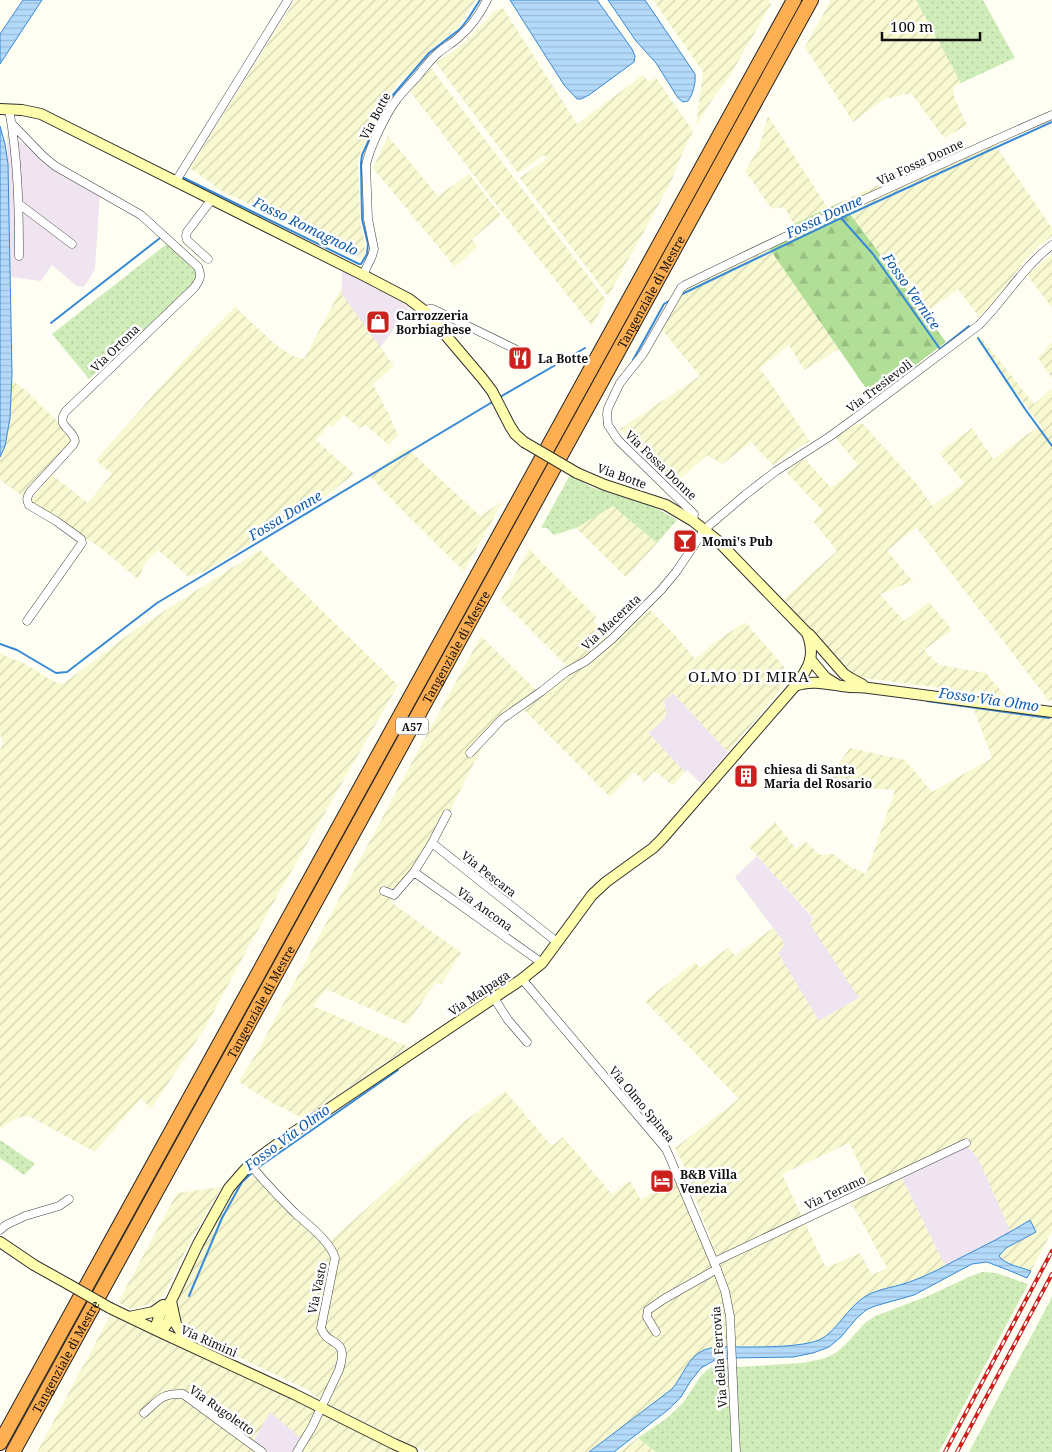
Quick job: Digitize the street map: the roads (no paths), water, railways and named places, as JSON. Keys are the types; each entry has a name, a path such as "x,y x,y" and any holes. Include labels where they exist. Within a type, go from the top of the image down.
{"highway":[{"name":"Tangenziale di Mestre","path":"0,1443 794,0"},
{"name":"Tangenziale di Mestre","path":"13,1452 811,0"}],"street":[{"path":"176,181 288,0"},
{"name":"Via Botte","path":"364,275 374,249 368,219 366,164 379,131 390,109 401,94 439,52 471,25 487,0"},
{"path":"5,109 12,124 19,204 19,256"},
{"name":"Via Botte","path":"5,109 41,114 409,298 426,312 467,358 496,399 515,434 524,442 577,473 666,505 705,529 807,633"},
{"name":"Via Fossa Donne","path":"693,521 694,514 618,440 608,426 607,418 608,408 620,383 638,361 677,293 685,285 778,240 1052,115"},
{"name":"Via Ortona","path":"12,124 55,166 141,215 198,267 201,274 200,281 194,288 65,412 62,420 63,424 75,437 75,441 30,492 27,496 27,501 29,505 81,539 82,543 27,621"},
{"path":"208,258 187,240 186,236 212,199"},
{"path":"19,204 72,244"},
{"name":"Via Tresievoli","path":"705,529 776,470 829,437 979,325 992,312 1026,268 1052,245"},
{"name":"Via Botte","path":"426,312 429,309 433,309 517,350"},
{"name":"Via Macerata","path":"470,753 502,719 566,672 586,661 618,633 676,572 705,529"},
{"path":"807,633 812,650 810,659"},
{"path":"807,633 850,678 869,688"},
{"path":"810,659 822,657 833,661"},
{"path":"810,659 826,678 836,684"},
{"name":"Via Malpaga","path":"159,1332 156,1326 159,1316 171,1301 198,1244 229,1188 295,1132 522,979 542,963 592,895 662,839 795,686 807,668 810,659"},
{"path":"795,686 811,682 836,684 1052,712"},
{"path":"384,891 394,895 414,872 447,814"},
{"name":"Via Pescara","path":"432,843 557,942"},
{"name":"Via Ancona","path":"414,872 542,963"},
{"name":"Via Olmo Spinea","path":"522,979 666,1149 715,1265"},
{"path":"494,998 508,1020 527,1042"},
{"name":"Via Teramo","path":"656,1332 647,1317 648,1310 715,1265 966,1143"},
{"name":"Via Vasto","path":"253,1168 334,1252 335,1258 321,1328 323,1333 338,1346 343,1355 339,1370 321,1407"},
{"path":"0,1230 6,1225 26,1216 60,1206 69,1199"},
{"name":"Via Rimini","path":"0,1242 34,1266 110,1308 412,1452"},
{"name":"Via della Ferrovia","path":"715,1265 725,1291 730,1316 736,1452"},
{"path":"129,1317 153,1312 171,1301 176,1324 189,1346"},
{"name":"Via Rugoletto","path":"144,1413 161,1398 171,1393 183,1394 262,1452"},
{"path":"297,1452 321,1407"}],"water":[{"path":"23,0 42,0 0,64 0,34"},
{"path":"510,0 597,0 632,49 635,56 634,62 589,95 577,99 564,85"},
{"path":"608,0 645,0 695,74 694,88 688,101 683,102 678,98 656,63 636,41"},
{"path":"0,126 8,164 12,374 10,418 5,446 0,457"},
{"path":"1030,1220 1036,1232 1006,1248 999,1256 1009,1264 1031,1271 1027,1278 987,1262 972,1264 914,1295 866,1310 829,1347 813,1353 793,1357 715,1360 701,1368 681,1397 669,1409 614,1452 589,1452 672,1389 689,1363 701,1351 719,1347 782,1346 819,1340 831,1332 853,1306 866,1296 931,1273 996,1240"}],"waterway":[{"name":"Fosso Romagnolo","path":"182,177 361,264 367,254 368,244 362,219 362,155 393,95 429,53 460,29 480,0"},
{"name":"Fossa Donne","path":"680,295 841,218 1052,122"},
{"name":"Fosso Vernice","path":"841,218 873,254 940,349 969,326"},
{"name":"Fosso Romagnolo","path":"51,323 160,238"},
{"name":"Fossa Donne","path":"633,360 664,304 669,301"},
{"name":"Fosso Vernice","path":"978,338 1052,446"},
{"name":"Fossa Donne","path":"500,397 585,348"},
{"name":"Fossa Donne","path":"0,644 17,650 56,673 67,672 157,603 494,401"},
{"name":"Fosso Via Olmo","path":"927,701 1049,718"},
{"name":"Fosso Via Olmo","path":"256,1169 398,1070"},
{"name":"Fosso Via Olmo","path":"189,1296 222,1218 242,1182 253,1172"}],"railway":[{"path":"945,1452 1052,1251"},
{"path":"957,1452 1052,1274"}],"place":[{"name":"Carrozzeria Borbiaghese","path":"378,322"},
{"name":"La Botte","path":"520,358"},
{"name":"Momi's Pub","path":"685,541"},
{"name":"chiesa di Santa Maria del Rosario","path":"746,776"},
{"name":"B&B Villa Venezia","path":"662,1181"}],"district":[{"name":"OLMO DI MIRA","path":"749,676"}]}
